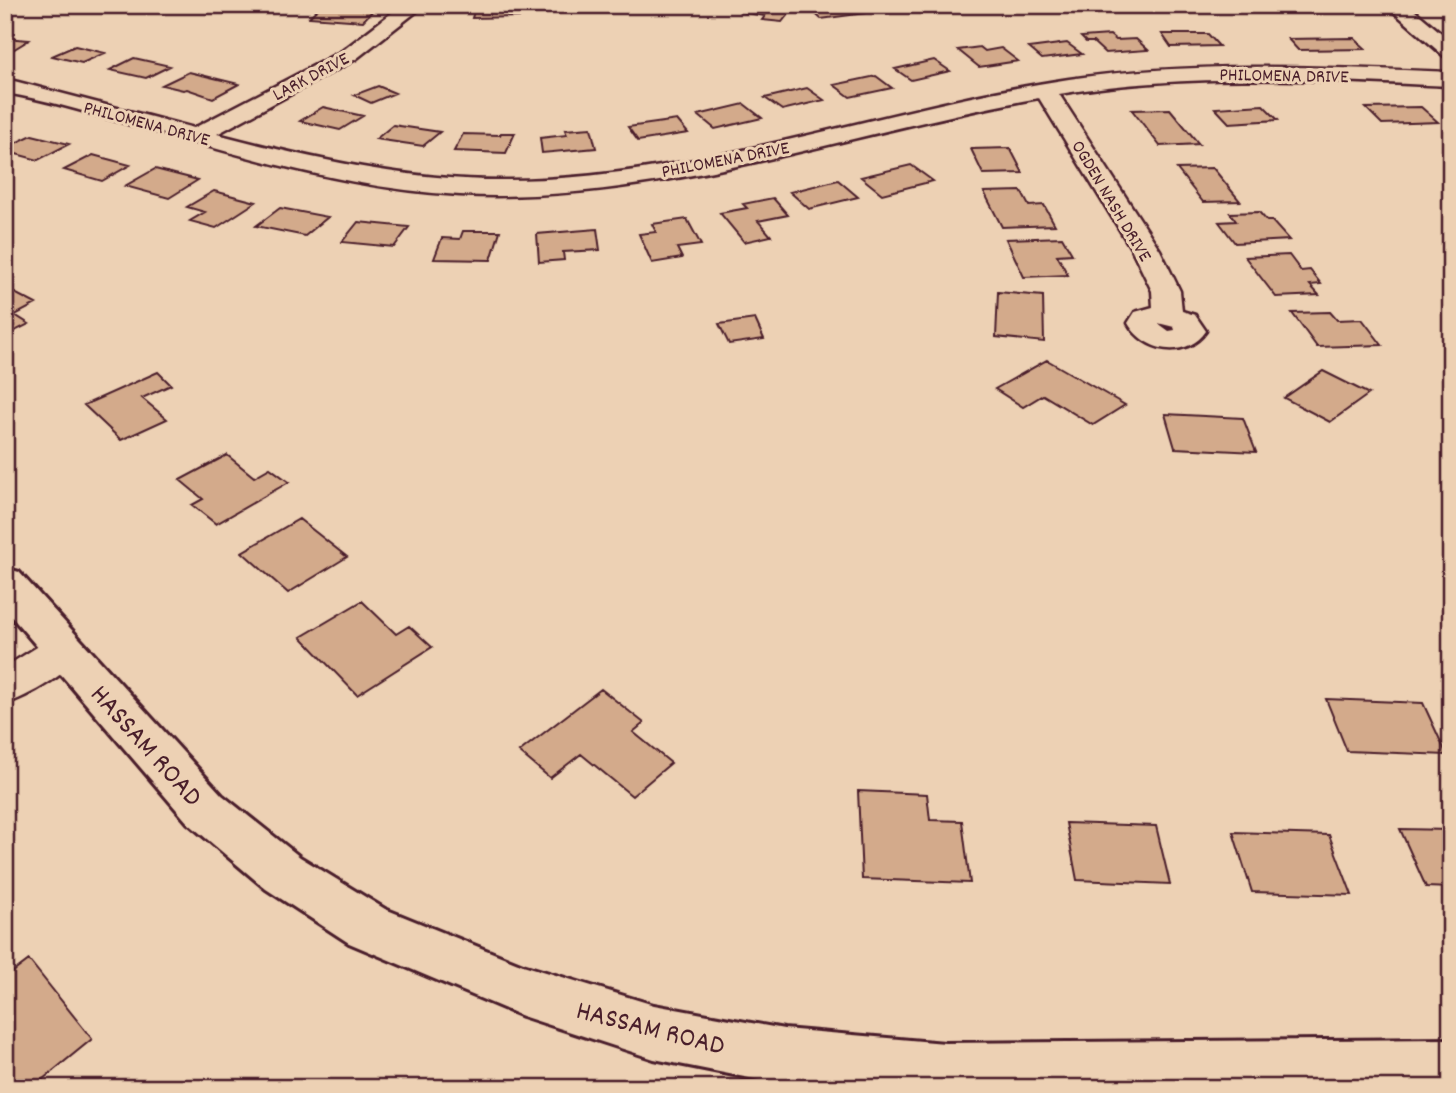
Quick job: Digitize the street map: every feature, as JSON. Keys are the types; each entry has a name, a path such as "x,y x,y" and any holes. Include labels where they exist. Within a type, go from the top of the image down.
{"street":[{"name":"LARK DRIVE","path":"198,135 349,55 415,5"},
{"path":"1396,5 1451,52"},
{"name":"PHILOMENA DRIVE","path":"5,86 299,163 390,182 507,188 591,183 720,161 953,107 1045,90 1165,75 1234,72 1451,79"},
{"name":"OGDEN NASH DRIVE","path":"1045,90 1146,250 1166,291 1168,314"},
{"name":"HASSAM ROAD","path":"5,582 205,809 283,873 368,926 522,990 654,1032 785,1056 945,1071 1277,1078 1451,1067"},
{"path":"5,688 64,650"}],"building":[{"path":"322,5 375,8 363,21 309,17"},
{"path":"476,5 512,5 510,11 522,11 520,17 472,18"},
{"path":"541,5 588,5 587,10 540,11"},
{"path":"606,5 655,5 654,10 605,10"},
{"path":"675,5 722,5 722,9 675,9"},
{"path":"746,5 793,8 782,22 762,20 765,16 740,12"},
{"path":"856,5 865,13 821,19 809,8"},
{"path":"1162,34 1208,34 1219,46 1171,47"},
{"path":"1110,35 1116,40 1136,39 1148,50 1105,53 1093,42 1086,42 1081,37"},
{"path":"5,38 29,40 11,51 5,51"},
{"path":"1354,38 1366,49 1298,50 1288,39"},
{"path":"1067,43 1082,54 1042,59 1029,48"},
{"path":"75,46 105,53 82,63 52,56"},
{"path":"980,47 985,51 1001,48 1018,61 979,67 958,50"},
{"path":"134,58 170,66 146,78 110,70"},
{"path":"934,60 950,71 911,80 895,69"},
{"path":"189,72 239,84 213,98 187,89 162,85"},
{"path":"876,76 892,88 850,97 834,85"},
{"path":"378,86 395,93 371,103 354,95"},
{"path":"807,88 824,100 782,110 765,98"},
{"path":"744,104 762,118 715,129 698,115"},
{"path":"1263,105 1278,120 1229,123 1215,108"},
{"path":"323,107 363,116 340,130 300,121"},
{"path":"1421,107 1438,122 1382,124 1366,108"},
{"path":"1170,109 1199,144 1160,146 1132,110"},
{"path":"677,120 688,133 638,141 628,127"},
{"path":"393,125 440,132 423,146 376,139"},
{"path":"591,128 596,148 542,153 540,138 567,135 565,130"},
{"path":"515,133 506,153 454,151 463,134"},
{"path":"32,135 69,144 38,160 5,151 5,148"},
{"path":"1010,148 1023,173 983,174 971,149"},
{"path":"93,155 130,165 102,181 64,170"},
{"path":"911,165 933,181 882,194 861,177"},
{"path":"1213,168 1240,201 1203,202 1177,169"},
{"path":"155,169 198,180 169,198 125,186"},
{"path":"838,180 858,197 809,209 790,192"},
{"path":"214,191 256,202 216,228 190,221 205,212 187,207"},
{"path":"1021,191 1029,206 1044,205 1055,225 1002,227 984,192"},
{"path":"773,198 788,215 758,221 771,236 744,242 720,213 747,208 743,204"},
{"path":"280,208 328,217 305,236 256,226"},
{"path":"1259,212 1267,221 1272,221 1289,240 1235,243 1219,222 1236,221 1230,213"},
{"path":"687,219 701,245 677,248 682,258 652,263 639,234 656,232 652,224"},
{"path":"358,222 409,227 394,247 342,242"},
{"path":"597,229 600,250 563,252 564,260 539,262 537,234"},
{"path":"463,231 500,231 491,260 434,259 442,238 460,239"},
{"path":"1062,237 1072,254 1057,255 1068,275 1024,277 1006,239"},
{"path":"1289,255 1301,271 1310,270 1321,284 1310,285 1319,295 1276,297 1245,257"},
{"path":"5,288 36,304 15,315 29,324 5,336"},
{"path":"998,292 1043,296 1044,342 996,337"},
{"path":"1330,312 1337,320 1362,319 1382,345 1317,347 1292,313"},
{"path":"755,319 764,339 729,344 719,324"},
{"path":"1047,360 1125,405 1093,425 1043,395 1023,407 995,389"},
{"path":"1323,371 1369,394 1330,422 1284,398"},
{"path":"158,372 171,385 142,398 167,419 121,440 84,405"},
{"path":"1165,414 1243,418 1256,452 1175,448"},
{"path":"227,455 254,477 270,468 289,482 216,524 192,505 203,499 180,480"},
{"path":"299,519 347,557 288,593 242,552"},
{"path":"362,601 396,634 409,626 432,647 357,695 301,637"},
{"path":"601,689 644,723 633,732 671,763 632,796 581,754 550,778 519,752"},
{"path":"1326,699 1423,703 1447,755 1347,751"},
{"path":"858,791 927,794 930,820 962,821 970,883 862,879"},
{"path":"1066,823 1156,826 1170,884 1077,880"},
{"path":"1400,829 1451,830 1451,888 1426,887"},
{"path":"1233,832 1329,835 1352,895 1252,892"},
{"path":"29,960 92,1039 32,1088 5,1088 5,978"}]}
